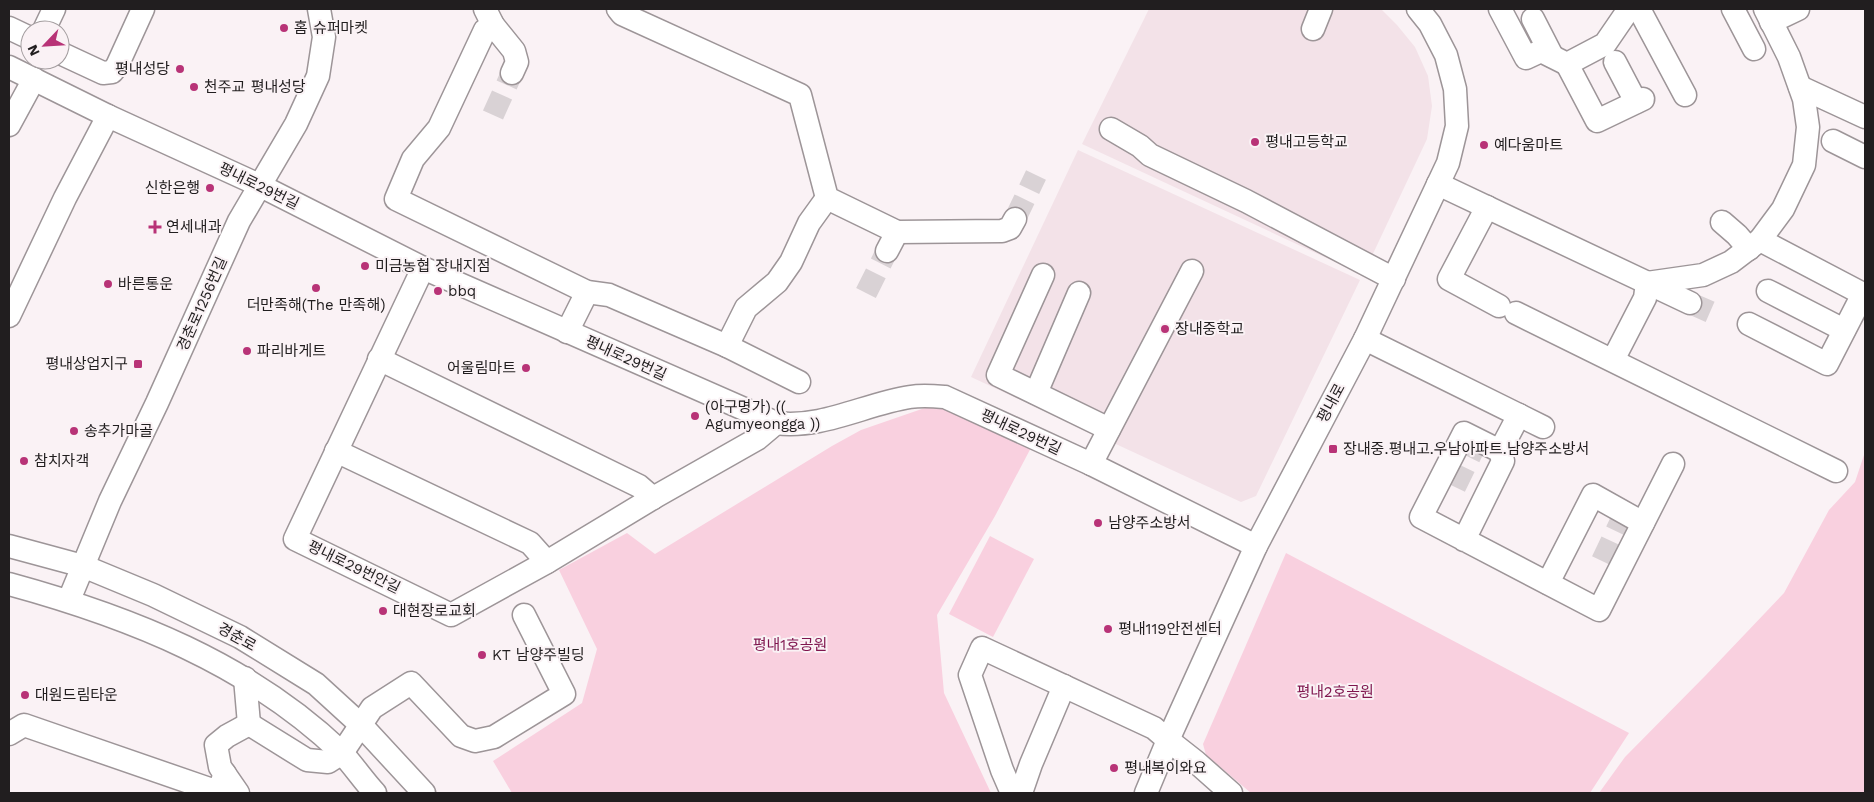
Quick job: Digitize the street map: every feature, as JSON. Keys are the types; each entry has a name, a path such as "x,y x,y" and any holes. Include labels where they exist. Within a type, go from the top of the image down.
{"street":[{"path":"70,58 103,73 112,72 117,66 143,9"},
{"name":"경춘로1256번길","path":"69,600 110,501 157,403 239,221 296,124 318,76 324,37 319,9"},
{"path":"618,9 622,14 800,95 827,198 892,242 1002,231 1010,228 1014,219"},
{"name":"평내로","path":"1146,793 1256,546 1365,339 1448,163 1457,126 1455,89 1446,55 1430,24 1418,9"},
{"path":"1500,9 1526,58 1541,51 1559,60 1606,44 1629,9"},
{"path":"1639,9 1684,95"},
{"path":"1733,9 1754,48"},
{"path":"1647,283 1702,275 1732,262 1754,245 1784,209 1804,166 1808,127 1800,86 1789,57 1768,15 1798,9"},
{"path":"489,17 514,51 517,62 512,73"},
{"path":"489,17 486,30 438,128 413,159 396,199 587,292 609,295 727,346 799,382"},
{"path":"1533,19 1597,121 1639,100 1615,62"},
{"name":"평내로29번길","path":"9,67 108,116 259,185 423,268 776,423 792,425 814,422 910,397 927,395 945,397 1091,464 1256,546"},
{"path":"9,126 34,79"},
{"path":"1800,86 1865,117"},
{"path":"9,316 65,198 108,116"},
{"path":"1111,128 1140,146 1150,155 1246,201 1394,278"},
{"path":"1833,141 1865,157"},
{"path":"1438,184 1690,303"},
{"path":"727,346 746,308 777,282 791,262 809,223 827,198"},
{"path":"1487,207 1449,279 1836,471"},
{"path":"1722,222 1737,235 1754,245 1863,294 1827,364 1749,324"},
{"name":"평내로29번안길","path":"423,268 295,539 451,615 547,562 757,439 776,423"},
{"path":"1091,464 1192,271"},
{"path":"1043,274 998,375 1109,429"},
{"path":"1613,360 1645,298 1647,283"},
{"path":"1768,291 1844,330"},
{"path":"567,332 587,292"},
{"path":"1036,393 1079,294"},
{"path":"1365,339 1543,427"},
{"path":"379,359 639,486 654,498"},
{"path":"1464,540 1503,461 1500,451 1519,415"},
{"path":"1500,451 1476,444 1464,433 1421,517 1599,610 1630,519 1673,464"},
{"path":"336,451 530,543 547,562"},
{"path":"1548,583 1593,495 1630,519"},
{"name":"경춘로","path":"9,546 83,566 153,595 240,637 316,684 362,726 424,793"},
{"path":"9,584 69,600 192,649 245,678 302,719 342,753 375,793"},
{"path":"249,724 307,760 328,762 342,753 362,726 372,708 411,683 461,736 475,741 494,736 564,694 524,614"},
{"path":"1012,793 1002,770 970,675 982,648 1154,728 1231,793"},
{"path":"245,678 249,724"},
{"path":"1021,793 1031,764 1064,686"},
{"path":"238,793 220,767 216,745 227,736 249,724"},
{"path":"9,734 24,726 218,792 225,774"}],"shaded area":[{"name":"평내고등학교","path":"1149,9 1381,9 1415,47 1428,76 1432,106 1427,139 1363,275 1082,144"},
{"name":"장내중학교","path":"1078,150 1360,280 1256,496 1241,502 971,377"}],"green space":[{"name":"평내1호공원","path":"942,402 1034,442 995,516 937,615 944,693 991,793 512,793 493,761 582,703 597,649 559,570 627,533 655,554 861,430"},
{"path":"1865,452 1865,793 1599,793 1625,757 1784,593 1829,510 1855,482"},
{"path":"990,536 1034,559 993,637 949,614"},
{"name":"평내2호공원","path":"1286,553 1629,733 1590,793 1251,793 1206,755 1203,744"}],"tunnel":[{"path":"493,115 512,73"},
{"path":"1015,219 1036,175"},
{"path":"866,293 887,251"},
{"path":"1690,303 1715,314"},
{"path":"1455,487 1474,448"},
{"path":"1602,561 1621,521"}],"place":[{"name":"홈 슈퍼마켓","path":"284,28"},
{"name":"평내성당","path":"180,69"},
{"name":"천주교 평내성당","path":"194,87"},
{"name":"평내고등학교","path":"1255,142"},
{"name":"예다움마트","path":"1484,145"},
{"name":"신한은행","path":"210,188"},
{"name":"연세내과","path":"155,227"},
{"name":"미금농협 장내지점","path":"365,266"},
{"name":"바른통운","path":"108,284"},
{"name":"더만족해(The 만족해)","path":"316,288"},
{"name":"bbq","path":"438,291"},
{"name":"장내중학교","path":"1165,329"},
{"name":"파리바게트","path":"247,351"},
{"name":"평내상업지구","path":"138,364"},
{"name":"어울림마트","path":"526,368"},
{"name":"(아구명가) (( Agumyeongga ))","path":"695,416"},
{"name":"송추가마골","path":"74,431"},
{"name":"장내중.평내고.우남아파트.남양주소방서","path":"1333,449"},
{"name":"참치자객","path":"24,461"},
{"name":"남양주소방서","path":"1098,523"},
{"name":"대현장로교회","path":"383,611"},
{"name":"평내119안전센터","path":"1108,629"},
{"name":"KT 남양주빌딩","path":"482,655"},
{"name":"대원드림타운","path":"25,695"},
{"name":"평내복이와요","path":"1114,768"}]}
